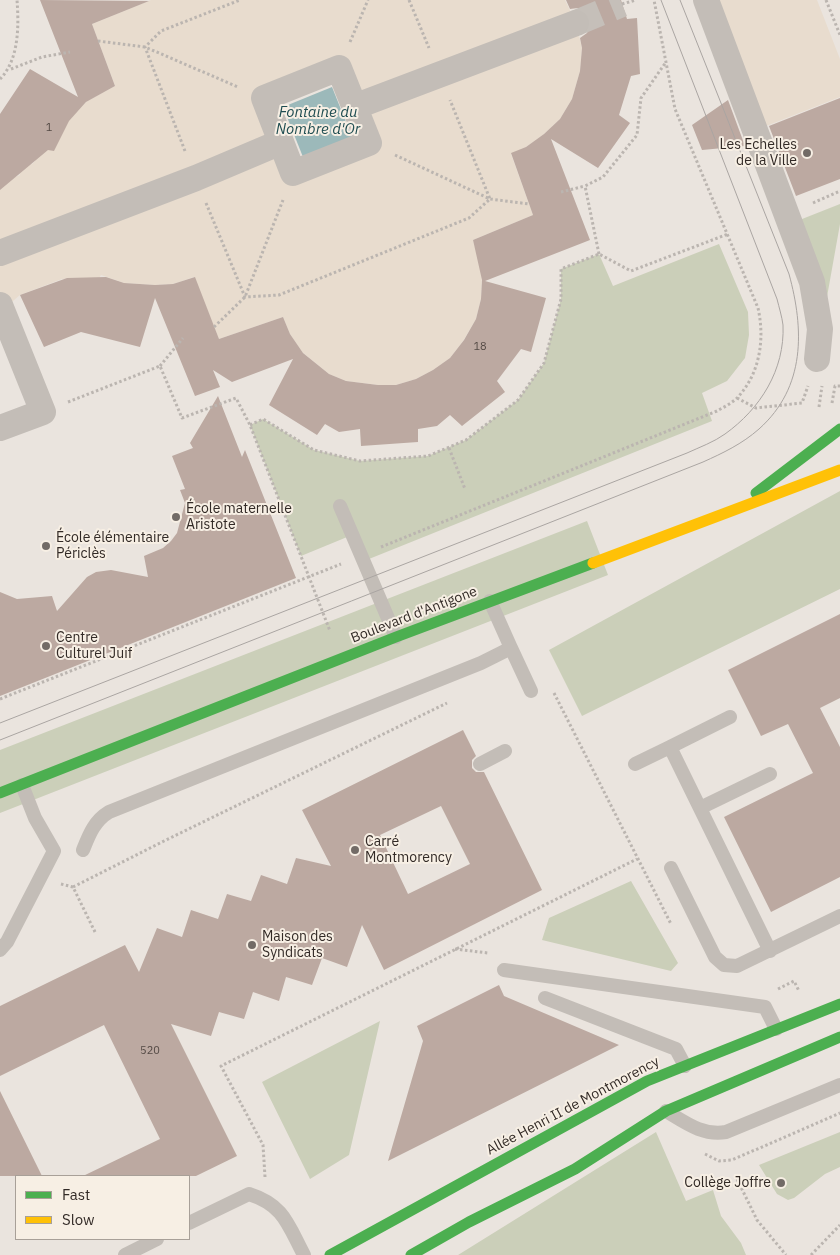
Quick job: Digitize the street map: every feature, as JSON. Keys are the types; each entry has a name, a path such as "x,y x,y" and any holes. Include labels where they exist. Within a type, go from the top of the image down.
{"street":[{"path":"706,0 812,282 820,329 817,359"},
{"path":"354,107 576,23"},
{"path":"338,68 368,142 294,173 264,98 338,68"},
{"path":"0,253 196,178 281,142"},
{"path":"0,305 43,412 0,428"},
{"path":"812,449 840,415"},
{"path":"733,511 840,429"},
{"name":"Boulevard d'Antigone","path":"0,793 490,601 840,470"},
{"name":"Allée Henri II de Montmorency","path":"330,1255 647,1081 840,1004"},
{"path":"411,1255 469,1222 575,1169 666,1111 840,1037"}],"lane":[{"path":"340,506 396,638"},
{"path":"490,601 531,691"},
{"path":"83,850 93,827 100,817 108,812 482,663 511,648"},
{"path":"635,764 730,718"},
{"path":"670,747 770,951"},
{"path":"480,764 505,751"},
{"path":"700,808 770,774"},
{"path":"0,950 7,942 54,851 35,818 22,785"},
{"path":"671,868 715,957 724,965 737,966 840,916"},
{"path":"504,970 765,1007 776,1029"},
{"path":"545,998 676,1048 685,1066"},
{"path":"666,1111 700,1131 712,1134 726,1132 840,1085"},
{"path":"190,1222 249,1194 267,1200 285,1220 304,1255"},
{"path":"125,1255 155,1240"}],"path":[{"path":"10,69 19,24 17,0"},
{"path":"145,47 162,31 240,0"},
{"path":"338,68 368,0"},
{"path":"622,4 636,0"},
{"path":"0,699 695,421 718,411 737,398 754,370 760,353 762,323 758,308 728,234 675,109 654,0"},
{"path":"826,0 840,35"},
{"path":"98,41 145,47 264,98"},
{"path":"0,79 10,69 42,57 70,52"},
{"path":"560,192 586,186 603,177 637,135 641,98 666,62"},
{"path":"368,142 490,199 529,204"},
{"path":"214,327 244,297 294,173"},
{"path":"586,186 599,254"},
{"path":"244,297 279,295 469,218 490,199"},
{"path":"250,424 263,419 314,450 360,461 428,456 449,448 466,440 518,400 544,363 561,299 561,269 599,254 631,271 728,234"},
{"path":"43,412 160,366 183,338"},
{"path":"737,398 756,408 802,404 817,359"},
{"path":"160,366 182,418 236,398 250,424 331,634"},
{"path":"449,448 465,489"},
{"path":"553,690 611,807"},
{"path":"73,888 164,841 450,702"},
{"path":"267,1200 263,1145 221,1066 637,859"},
{"path":"78,897 96,934"},
{"path":"737,1179 757,1220 786,1255"},
{"path":"811,1255 840,1225"}],"green space":[{"path":"840,204 840,224 825,308 797,221"},
{"path":"719,244 748,312 749,335 745,358 727,381 702,393 712,421 364,561 352,535 301,556 250,425 263,419 314,450 360,461 428,456 466,440 518,400 544,363 561,299 561,269 599,254 613,286"},
{"path":"840,491 840,589 582,716 549,650"},
{"path":"587,521 608,575 0,813 0,750"},
{"path":"631,881 678,963 671,971 542,940 549,918"},
{"path":"380,1021 349,1155 310,1179 262,1082"},
{"name":"Collège Joffre","path":"656,1132 686,1201 713,1190 721,1216 741,1243 746,1255 458,1255"},
{"path":"840,1132 840,1167 825,1174 794,1198 788,1200 777,1194 759,1165"}],"shaded area":[{"path":"151,0 565,0 576,23 582,48 580,71 572,99 560,119 543,135 526,147 511,154 533,215 473,240 482,274 481,299 476,319 463,341 450,358 416,379 396,385 378,385 346,381 329,374 302,352 290,334 283,317 219,339 194,277 173,284 155,285 124,283 101,275 95,285 82,278 62,279 20,295 0,312 0,183 20,175 15,162 32,164 35,161 36,155 87,101 115,86 92,24","holes":["338,68 368,142 294,173 264,98"]},
{"path":"706,0 817,0 840,59 840,97 756,130"}],"water":[{"name":"Fontaine du Nombre d'Or","path":"332,87 352,137 303,157 283,107"}],"building":[{"path":"40,0 149,1 92,24 115,86 86,102 69,121 54,151 48,150 0,190 0,114 30,69 78,97"},
{"path":"566,0 621,0 627,19 637,18 640,74 631,76 619,115 630,123 598,168 551,139 590,240 485,281 546,298 531,352 521,349 497,381 505,392 462,426 450,415 437,426 418,429 418,442 361,446 360,429 339,432 325,424 317,435 269,405 293,359 232,382 213,370 220,387 195,396 155,298 140,347 81,332 44,347 20,295 67,278 106,277 124,283 155,285 173,284 195,277 219,339 283,317 290,334 303,353 329,374 346,381 396,385 416,379 433,370 450,358 464,340 476,319 481,299 482,280 473,240 533,215 511,153 526,147 544,134 560,119 572,99 580,71 582,48 580,38 587,33 591,25 590,17 586,12 578,8 570,9"},
{"name":"Les Echelles de la Ville","path":"840,98 840,179 796,196 769,126"},
{"path":"728,100 745,146 702,150 692,125"},
{"path":"218,396 242,457 245,450 296,578 0,696 0,592 17,599 52,596 57,611 87,577 96,572 111,570 148,577 144,556 163,548 171,541 177,533 185,503 180,490 185,489 172,456 193,448 190,443"},
{"path":"840,614 840,698 820,708 840,747 840,877 771,912 724,817 813,773 788,724 761,736 728,670"},
{"path":"463,730 476,756 472,760 472,768 476,772 484,772 542,890 384,970 362,925 347,967 322,958 312,985 286,977 279,1001 253,992 244,1019 219,1012 211,1036 171,1024 237,1156 196,1176 85,1175 160,1139 104,1025 0,1076 0,1006 125,945 139,972 157,928 182,937 191,910 218,919 227,894 251,901 261,875 287,884 296,858 331,866 302,810","holes":["441,806 470,864 408,894 380,835"]},
{"path":"499,985 504,996 619,1045 388,1161 423,1041 417,1026"},
{"path":"0,1091 42,1175 0,1176"}],"tunnel":[{"path":"576,23 622,4"}],"tram line":[{"path":"0,723 687,453 721,437 749,413 768,387 775,373 783,342 782,319 777,299 661,0"},
{"path":"0,740 703,462 725,452 746,439 759,429 774,413 786,395 793,376 797,356 798,336 794,295 789,274 680,0"}],"traffic: fast":[{"path":"756,493 840,429"},
{"path":"0,793 396,637 593,563"},
{"path":"330,1255 647,1081 840,1004"},
{"path":"411,1255 469,1222 575,1169 666,1111 840,1037"}],"traffic: slow":[{"path":"593,563 840,470"}],"place":[{"name":"Les Echelles de la Ville","path":"807,153"},
{"name":"École maternelle Aristote","path":"176,517"},
{"name":"École élémentaire Périclès","path":"46,546"},
{"name":"Centre Culturel Juif","path":"46,646"},
{"name":"Carré Montmorency","path":"355,850"},
{"name":"Maison des Syndicats","path":"252,945"},
{"name":"Collège Joffre","path":"781,1183"}]}
